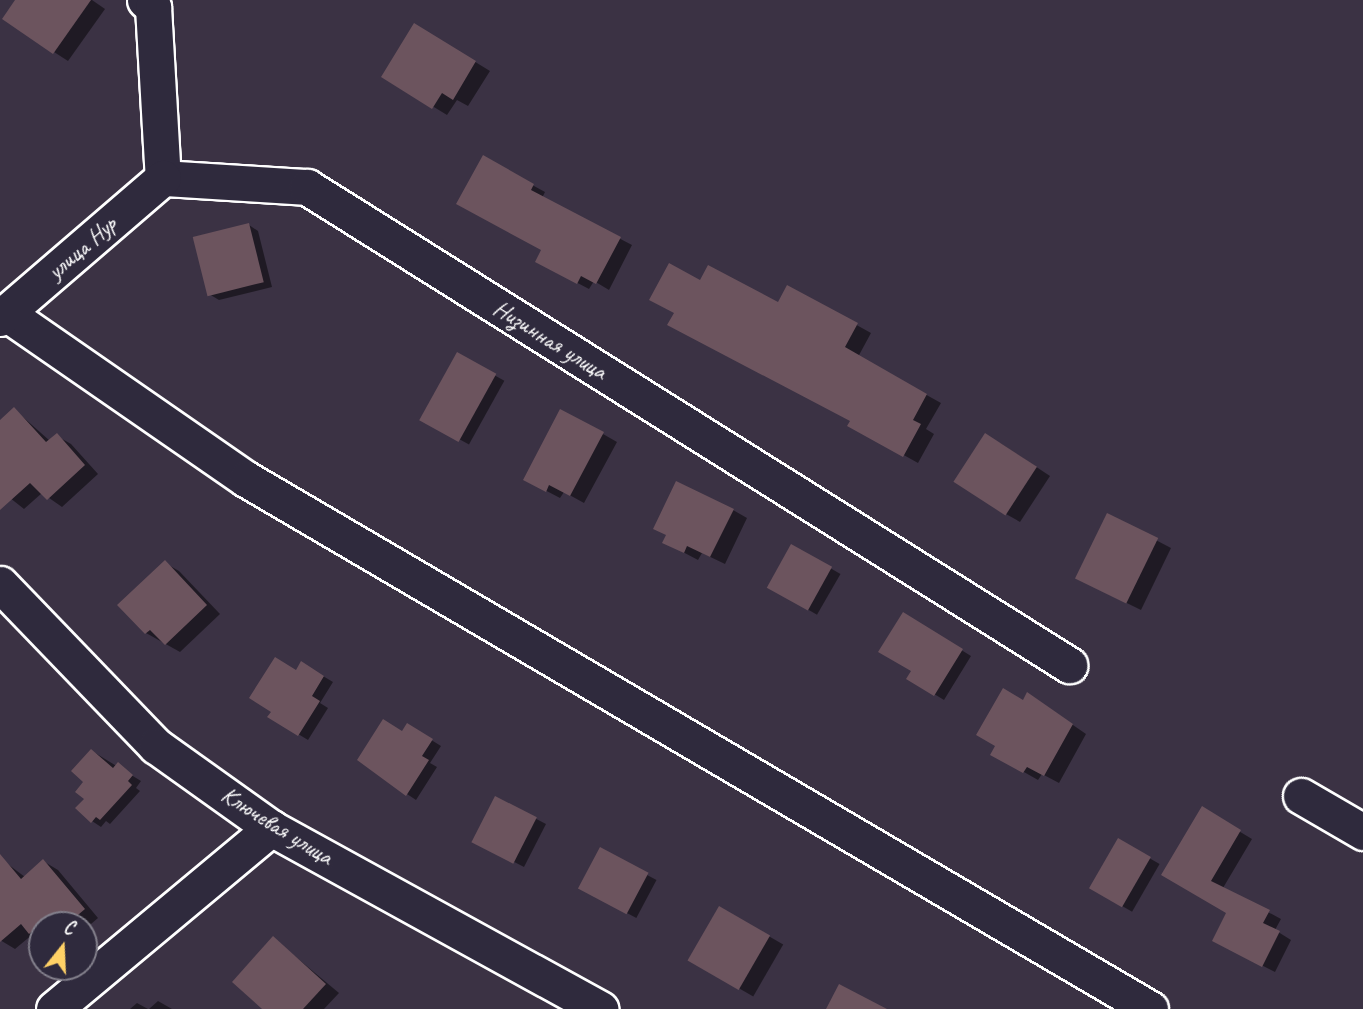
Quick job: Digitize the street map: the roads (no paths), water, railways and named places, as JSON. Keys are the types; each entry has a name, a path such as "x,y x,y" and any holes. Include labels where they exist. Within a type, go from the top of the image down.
{"street":[{"path":"145,0 153,7 163,178"},
{"name":"улица Нур","path":"3,315 163,178"},
{"name":"Низинная улица","path":"163,178 307,187 1069,665"},
{"path":"3,315 246,479 1150,1009"},
{"name":"Ключевая улица","path":"0,584 156,746 271,828 600,1009"},
{"path":"1301,796 1363,832"},
{"path":"54,1009 271,828"}]}
